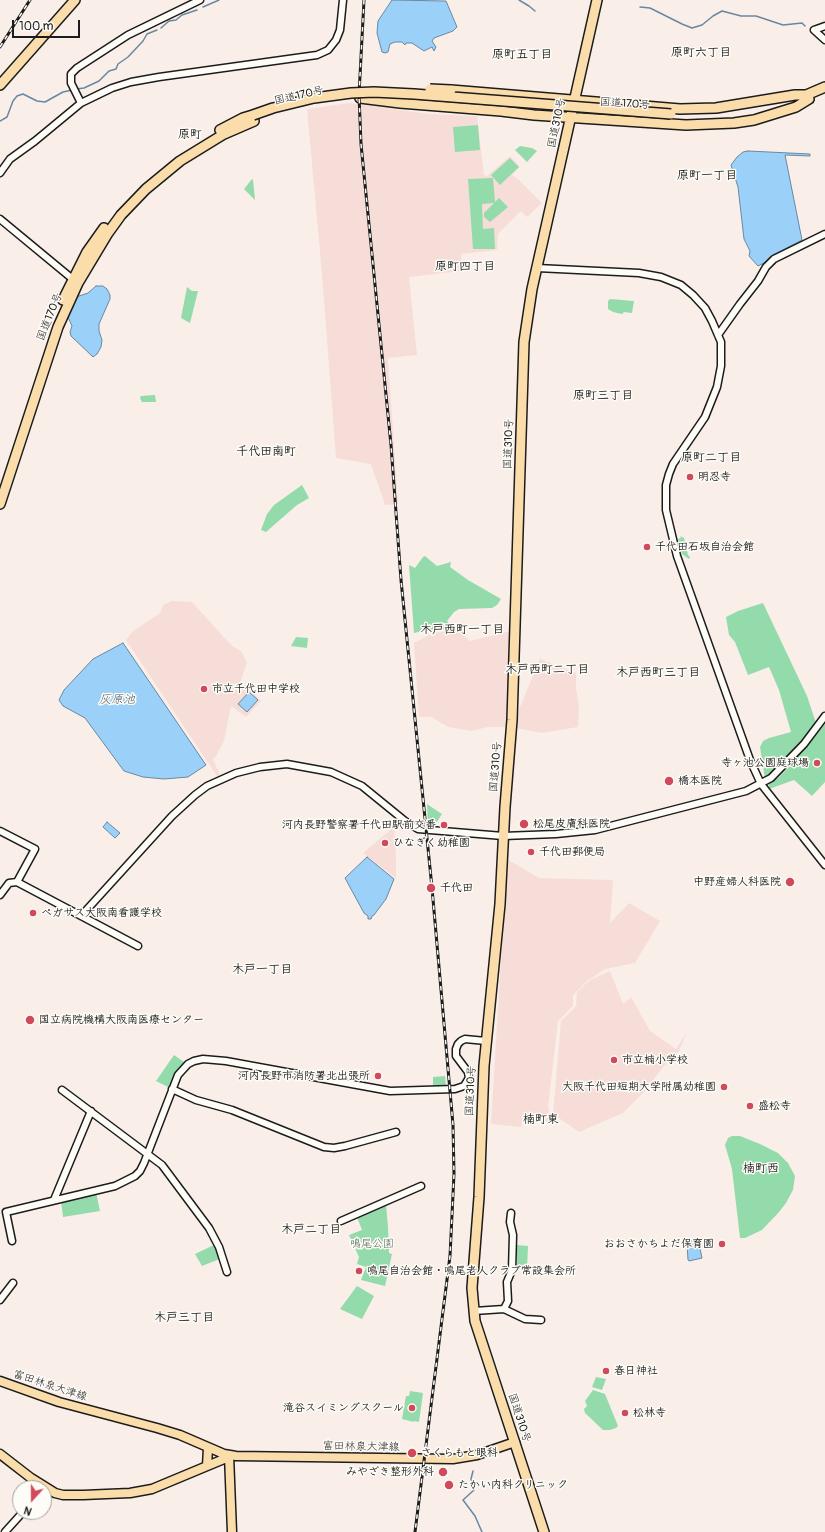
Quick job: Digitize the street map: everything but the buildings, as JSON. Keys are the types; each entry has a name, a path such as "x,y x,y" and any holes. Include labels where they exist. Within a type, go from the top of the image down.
{"highway":[{"path":"0,85 75,0"},
{"name":"国道310号","path":"544,1532 485,1355 475,1321 472,1288 479,1197 486,1041 500,904 503,836 512,720 524,342 528,310 597,0"},
{"name":"国道170号","path":"809,97 825,87"},
{"path":"351,93 386,88 451,90 680,109 729,106 795,95 809,97"},
{"name":"国道170号","path":"0,485 50,332 75,281 121,215 146,189 177,163 201,147 273,108 314,98 351,93 414,94 671,116 698,120 732,118 780,108 809,97 825,93"},
{"path":"360,98 570,118 686,125 734,123 768,117 796,108 809,97"},
{"name":"国道170号","path":"254,118 294,108 360,98 407,99 671,116"},
{"name":"国道170号","path":"0,504 58,327 75,281"}],"main road":[{"name":"富田林泉大津線","path":"0,1381 65,1404 170,1432 229,1455 453,1459 471,1457 515,1442"},
{"path":"207,1466 208,1448"},
{"path":"0,1454 35,1480"},
{"path":"52,1492 63,1495 83,1496 137,1492 161,1485 224,1459 229,1455"},
{"path":"229,1455 232,1532"}],"street":[{"path":"81,104 71,82 71,74 77,68 128,35 200,0"},
{"path":"0,173 10,159 81,104 112,88 131,82 159,77 317,55 328,50 336,40 340,30 343,0"},
{"path":"825,26 814,30 825,40"},
{"path":"0,219 75,281"},
{"path":"718,335 758,281 763,271 774,259 825,234"},
{"path":"537,268 639,273 661,277 681,285 694,295 705,308 721,342 722,357 717,387 705,417 673,464 666,485 666,510 677,556 750,760 761,784 825,865"},
{"path":"81,916 172,816 195,794 207,786 236,773 260,767 288,764 320,769 362,786 404,821 418,829 503,836 556,834 595,830 746,791 771,778 804,744 825,716"},
{"path":"0,831 35,849 17,882"},
{"path":"0,894 9,883 17,882 138,946"},
{"path":"12,1241 6,1212 115,1186 136,1176 140,1171 178,1075 183,1069 194,1061 203,1059 226,1061 390,1091 461,1088 467,1083 469,1075 456,1056 458,1044 465,1040 486,1041"},
{"path":"62,1090 162,1165 210,1228 219,1247 227,1272"},
{"path":"172,1090 196,1100 232,1110 324,1147 345,1146 396,1132"},
{"path":"54,1200 91,1111"},
{"path":"341,1221 422,1186"},
{"path":"504,1309 508,1301 507,1282 512,1270 513,1235 510,1222 510,1213"},
{"path":"0,1300 13,1283"},
{"path":"474,1311 504,1309 525,1319 541,1320"},
{"path":"5,1532 16,1520"}],"shaded area":[{"path":"349,103 430,114 477,116 484,175 487,176 510,156 520,167 512,175 542,203 527,217 521,211 498,234 497,250 461,254 462,271 409,277 417,355 388,358 398,504 385,505 371,464 336,458 322,274 307,109"},
{"name":"市立千代田中学校","path":"172,601 192,602 232,646 241,651 247,662 240,683 249,688 261,701 246,717 231,706 224,741 213,759 220,775 217,776 126,640 132,632 160,613 163,605"},
{"path":"458,630 470,641 511,631 508,720 505,727 488,727 471,731 449,727 432,717 419,717 414,643 433,633"},
{"path":"540,659 576,673 576,688 579,708 578,727 541,733 516,728 518,712"},
{"name":"ひなぎく幼稚園","path":"394,827 396,854 396,878 363,853"},
{"path":"507,859 539,878 613,880 610,923 629,903 660,921 635,963 605,969 587,981 573,995 573,1006 558,1021 548,1107 552,1123 523,1121 521,1127 491,1124"},
{"name":"市立楠小学校","path":"610,971 623,1004 631,997 650,1031 676,1049 687,1032 679,1051 662,1068 647,1089 623,1113 579,1132 553,1114 561,1021 576,1006 577,992 590,980"}],"green space":[{"path":"478,125 480,150 455,152 453,127"},
{"path":"520,146 532,148 537,151 527,162 515,150"},
{"path":"510,158 519,167 500,185 491,175"},
{"path":"493,178 495,202 499,198 508,207 490,222 484,217 484,213 494,203 482,204 483,229 494,228 495,249 473,249 468,179"},
{"path":"252,179 253,180 255,200 244,189"},
{"path":"187,287 192,291 198,291 190,323 181,318"},
{"path":"610,299 634,301 632,313 624,312 622,314 608,309 608,301"},
{"path":"155,395 156,402 142,402 140,398 141,396"},
{"path":"302,485 309,498 297,505 266,532 261,530 267,514 274,505"},
{"path":"680,536 684,538 688,555 690,557 689,559 682,554 678,539 681,538"},
{"path":"425,556 437,566 451,562 450,567 468,580 501,599 497,605 492,608 459,609 454,612 447,621 452,627 451,629 427,630 414,633 409,565 415,568"},
{"path":"763,603 807,696 816,723 801,743 773,774 765,779 760,747 763,741 791,732 779,690 769,667 748,675 735,642 729,635 726,617 738,611"},
{"path":"296,637 308,638 307,648 291,646"},
{"path":"825,724 825,782 812,796 794,780 769,789 769,783 778,778 790,766"},
{"path":"427,804 442,814 435,825 428,826"},
{"path":"174,1055 184,1062 185,1066 172,1089 156,1081"},
{"path":"445,1076 446,1087 433,1087 433,1077"},
{"path":"732,1136 740,1136 778,1153 788,1163 795,1176 793,1190 779,1212 762,1230 745,1238 740,1238 732,1169 725,1145 728,1138"},
{"path":"96,1192 100,1211 63,1217 61,1201"},
{"name":"鳴尾公園","path":"386,1204 389,1253 392,1254 385,1286 361,1280 366,1267 357,1264 359,1257 349,1235 362,1230 357,1217"},
{"path":"216,1244 222,1258 202,1266 195,1254"},
{"path":"517,1245 528,1246 527,1270 517,1269"},
{"path":"357,1286 374,1296 362,1319 340,1309"},
{"path":"596,1377 606,1379 602,1390 592,1387"},
{"path":"593,1390 605,1394 618,1426 616,1428 603,1430 585,1413 584,1409 587,1406 585,1401"},
{"name":"滝谷スイミングスクール","path":"410,1391 423,1393 419,1422 402,1419 406,1396 409,1396"}],"water":[{"path":"392,0 446,1 457,27 453,31 434,38 432,41 436,47 434,51 432,47 424,51 412,43 406,43 405,45 402,42 395,42 390,44 388,52 382,52 377,33 378,21"},
{"path":"743,152 810,154 810,156 785,155 802,240 773,255 758,266 749,256 750,251 744,239 738,187 731,165"},
{"path":"96,286 103,286 107,289 110,299 99,324 99,331 102,340 101,347 97,354 93,357 71,336 70,332 72,326 68,317 76,297 88,293"},
{"name":"灰原池","path":"123,643 206,765 188,777 164,779 143,777 124,771 85,718 63,706 59,700 64,690 93,659"},
{"path":"249,692 258,700 247,712 238,704"},
{"path":"107,822 120,833 115,838 103,827"},
{"path":"367,857 394,879 386,899 371,919 368,919 368,916 364,913 345,878"},
{"path":"698,1239 702,1258 689,1261 687,1242"}],"waterway":[{"path":"203,7 219,0"},
{"path":"519,0 535,11"},
{"path":"640,7 650,8 692,28 702,25 722,11 741,16 756,16 783,25 802,23 805,26"},
{"path":"161,28 169,21 176,20 182,15 197,10"},
{"path":"76,89 84,88 99,81 109,71 116,69 118,64 128,57 143,41 147,34 157,30"},
{"path":"0,121 7,117 13,101 17,96 23,94 37,101 45,102 63,92 72,90"},
{"path":"473,1471 471,1479 474,1490 463,1500 475,1516 482,1532"}],"railway":[{"path":"0,47 30,0"},
{"path":"364,0 359,95 361,144 391,445 401,580 432,888 453,1125 454,1174 450,1256 415,1532"}],"place":[{"name":"明忍寺","path":"690,477"},
{"name":"千代田石坂自治会館","path":"647,547"},
{"name":"市立千代田中学校","path":"204,689"},
{"name":"寺ヶ池公園庭球場","path":"817,763"},
{"name":"橋本医院","path":"669,781"},
{"name":"松尾皮膚科医院","path":"524,824"},
{"name":"河内長野警察署千代田駅前交番","path":"444,825"},
{"name":"ひなぎく幼稚園","path":"385,843"},
{"name":"千代田郵便局","path":"531,852"},
{"name":"中野産婦人科医院","path":"790,882"},
{"name":"千代田","path":"431,888"},
{"name":"ぺガサス大阪南看護学校","path":"33,913"},
{"name":"国立病院機構大阪南医療センター","path":"30,1020"},
{"name":"市立楠小学校","path":"614,1060"},
{"name":"河内長野市消防署北出張所","path":"378,1076"},
{"name":"大阪千代田短期大学附属幼稚園","path":"724,1087"},
{"name":"盛松寺","path":"750,1106"},
{"name":"おおさかちよだ保育園","path":"722,1244"},
{"name":"鳴尾自治会館・鳴尾老人クラブ常設集会所","path":"359,1271"},
{"name":"春日神社","path":"606,1371"},
{"name":"滝谷スイミングスクール","path":"412,1408"},
{"name":"松林寺","path":"625,1413"},
{"name":"さくらもと眼科","path":"412,1453"},
{"name":"みやざき整形外科","path":"443,1472"},
{"name":"たかい内科クリニック","path":"449,1485"}],"district":[{"name":"原町六丁目","path":"701,53"},
{"name":"原町五丁目","path":"522,55"},
{"name":"原町","path":"190,135"},
{"name":"原町一丁目","path":"707,176"},
{"name":"原町四丁目","path":"465,267"},
{"name":"原町三丁目","path":"603,396"},
{"name":"千代田南町","path":"266,452"},
{"name":"原町二丁目","path":"711,458"},
{"name":"木戸西町一丁目","path":"462,630"},
{"name":"木戸西町二丁目","path":"547,670"},
{"name":"木戸西町三丁目","path":"658,673"},
{"name":"木戸一丁目","path":"262,970"},
{"name":"楠町東","path":"541,1120"},
{"name":"楠町西","path":"761,1169"},
{"name":"木戸二丁目","path":"311,1230"},
{"name":"木戸三丁目","path":"184,1318"}]}
